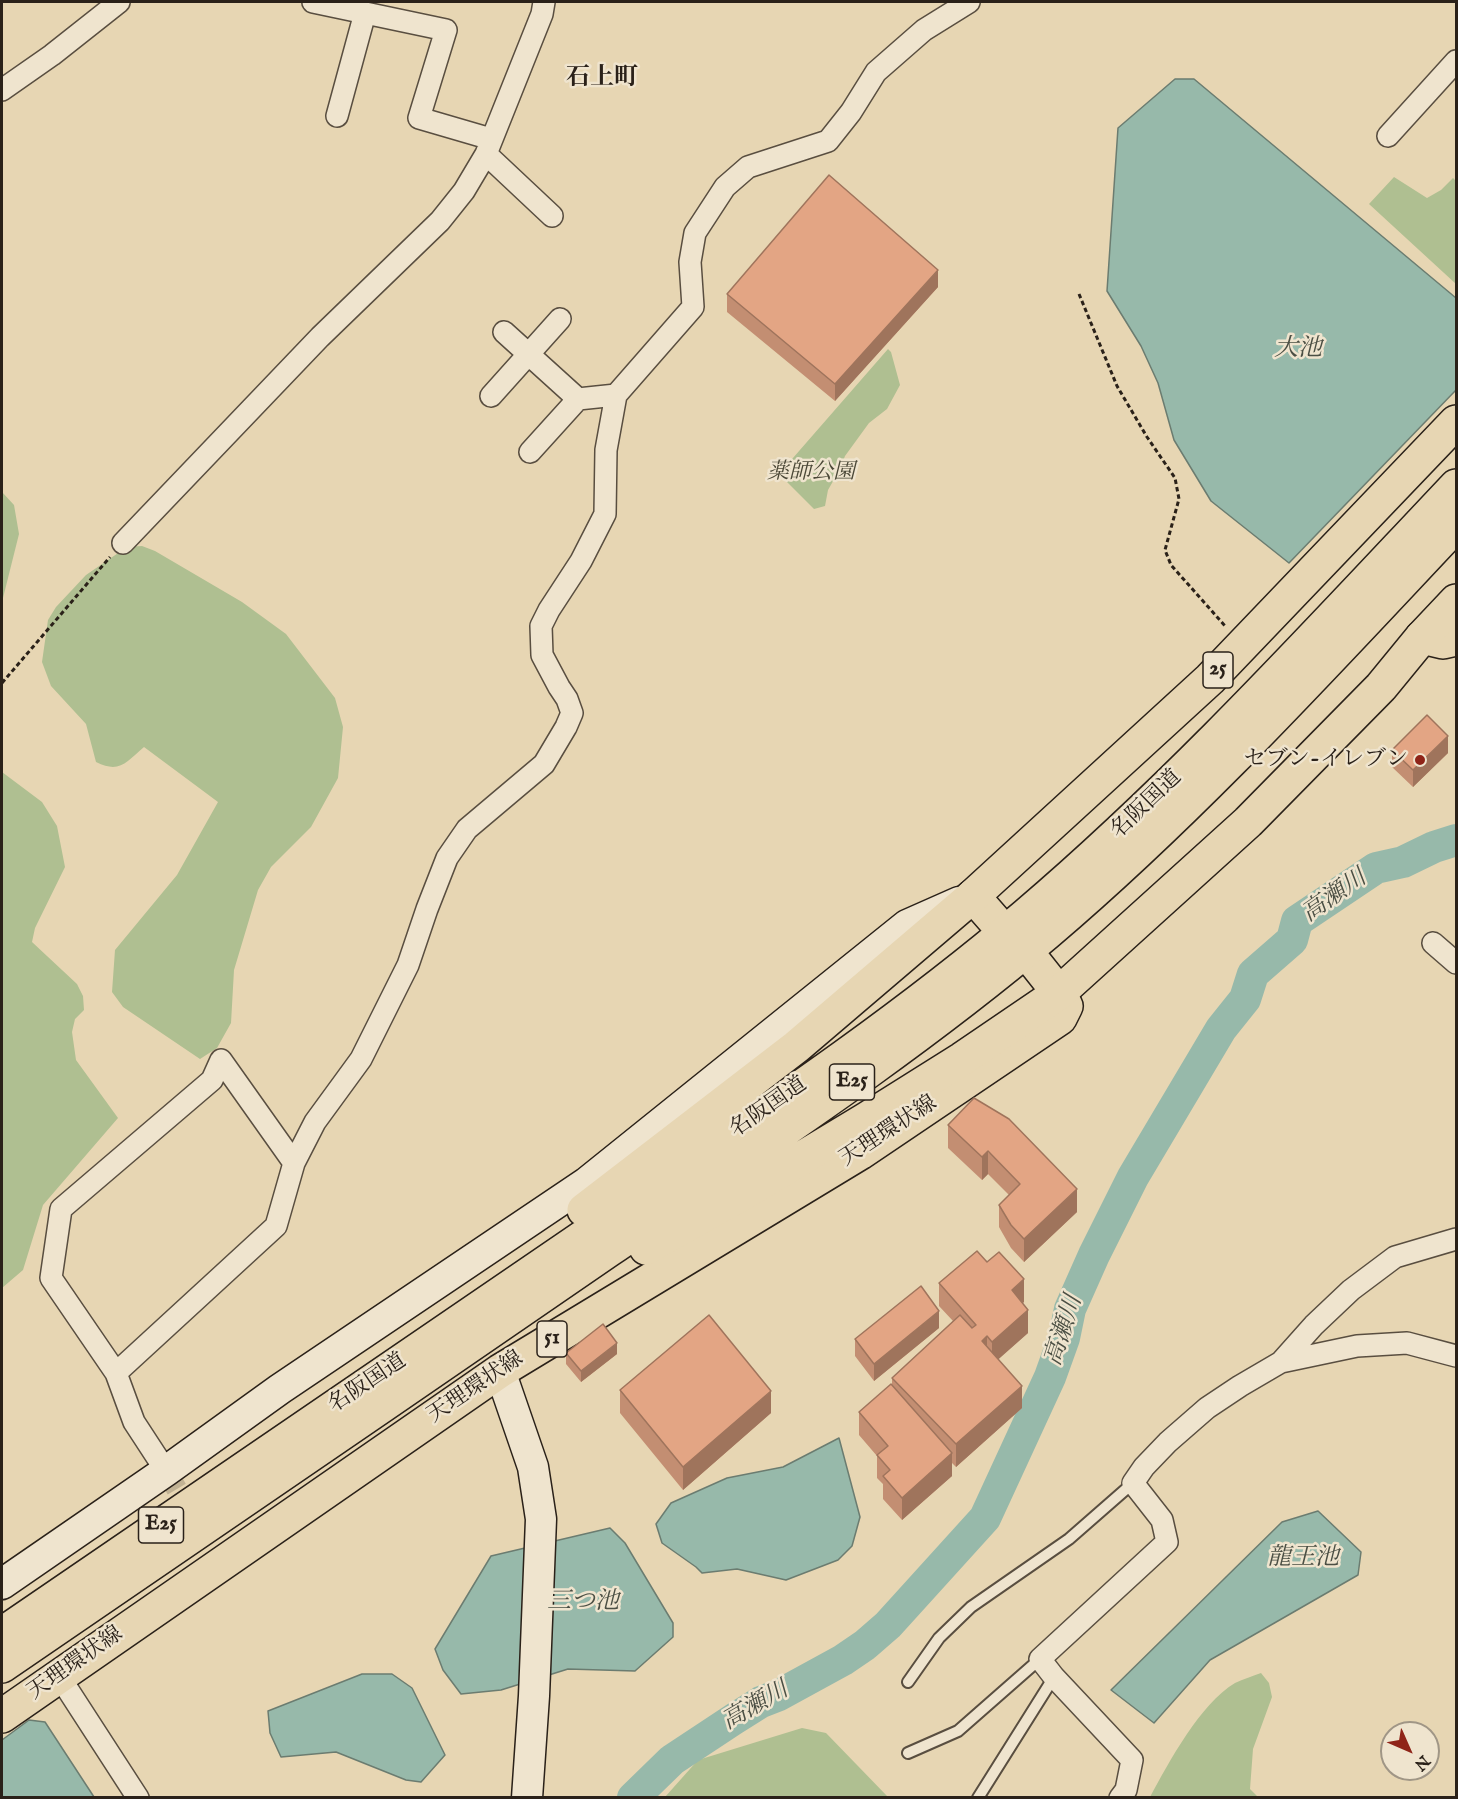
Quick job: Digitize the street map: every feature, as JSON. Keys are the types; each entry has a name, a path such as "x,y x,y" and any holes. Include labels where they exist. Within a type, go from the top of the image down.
{"main road":[{"name":"25","path":"984,908 1210,679 1456,422"},
{"name":"名阪国道","path":"2,1634 760,1115 944,981 1025,916 1107,843 1188,766 1456,486"},
{"name":"名阪国道","path":"2,1666 778,1135 967,999 1056,926 1126,864 1287,704 1456,525"},
{"path":"1036,964 1059,993 1248,822 1381,687 1456,600"},
{"path":"1422,637 1443,642 1456,639"},
{"name":"E25","path":"320,1417 796,1047 984,908"},
{"name":"E25","path":"173,1549 292,1477 564,1295 749,1190 865,1120 962,1059 1059,993"},
{"name":"天理環状線","path":"2,1716 500,1371 860,1153 1060,1017 1066,1006 1059,993"}],"street":[{"path":"2,90 52,55 119,2"},
{"path":"313,2 446,30 419,118 488,147 552,216"},
{"path":"123,543 320,337 440,220 464,191 488,147 542,14 544,2"},
{"path":"116,1372 276,1226 294,1163 315,1122 361,1059 408,965 447,858 467,829 544,764 566,727 572,713 567,699 542,655 541,626 581,561 605,514 606,450 616,395 693,307 690,262 695,233 724,187 748,166 828,141 851,112 876,72 924,30 969,2"},
{"path":"337,116 365,13"},
{"path":"1388,136 1456,61"},
{"path":"491,396 560,319"},
{"path":"504,332 578,399"},
{"path":"530,452 578,399 616,395"},
{"path":"2,1584 166,1471 279,1389 586,1183 907,925 984,908"},
{"path":"1433,944 1456,963"},
{"path":"166,1471 134,1422 116,1372 51,1278 61,1209 212,1080 221,1060 294,1163"},
{"path":"1281,1362 1314,1324 1351,1290 1395,1257 1456,1239"},
{"path":"1120,1797 1126,1790 1132,1760 1040,1659 1167,1542 1162,1520 1133,1483 1144,1467 1168,1442 1207,1408 1281,1362 1357,1346 1407,1343 1456,1356"},
{"path":"500,1371 533,1467 541,1519 534,1696 527,1797"},
{"path":"59,1676 138,1797"}],"lane":[{"path":"908,1682 939,1638 971,1606 1069,1539 1133,1483"},
{"path":"908,1753 957,1731 1040,1659"},
{"path":"978,1797 1054,1677"}],"path":[{"path":"1079,294 1117,386 1147,438 1175,478 1179,499 1165,550 1171,565 1242,645"},
{"path":"2,683 123,543"}],"green space":[{"path":"1394,177 1427,198 1441,190 1453,178 1456,181 1456,284 1369,204"},
{"name":"薬師公園","path":"888,349 891,352 900,385 887,409 869,423 845,456 828,490 825,506 814,509 779,474"},
{"path":"2,492 14,505 19,534 2,602"},
{"path":"142,546 155,551 242,602 286,634 335,698 343,727 338,778 311,827 271,867 258,890 234,970 231,1023 217,1048 200,1059 123,1007 112,992 115,950 177,875 218,802 144,747 122,765 111,767 96,762 86,724 51,686 42,662 48,620 56,607 86,575 127,547"},
{"path":"2,772 42,802 57,826 65,867 35,928 32,942 77,984 83,996 84,1010 75,1019 72,1032 76,1060 118,1118 43,1205 23,1270 2,1288"},
{"path":"1261,1673 1269,1683 1272,1697 1253,1749 1250,1789 1258,1797 1150,1797 1186,1735 1210,1705 1222,1692 1235,1683"},
{"path":"802,1728 826,1733 888,1797 665,1797 698,1760"}],"water":[{"name":"大池","path":"1175,79 1194,79 1456,298 1456,390 1289,563 1211,501 1174,440 1158,383 1141,346 1107,291 1118,128"},
{"name":"三つ池","path":"839,1438 860,1517 852,1546 838,1560 786,1580 737,1569 702,1573 662,1543 656,1524 671,1503 727,1478 783,1467"},
{"name":"龍王池","path":"1318,1511 1361,1552 1358,1575 1210,1660 1154,1723 1111,1690 1282,1522"},
{"name":"三つ池","path":"610,1528 625,1543 673,1623 673,1637 635,1671 568,1669 501,1690 461,1694 443,1670 435,1649 491,1556"},
{"path":"362,1674 392,1674 412,1688 445,1755 421,1782 406,1780 336,1752 281,1757 270,1733 268,1711"},
{"path":"29,1720 45,1722 94,1797 2,1797 2,1740"}],"building":[{"path":"829,175 938,270 835,384 727,294"},
{"path":"1427,715 1448,736 1413,770 1392,750"},
{"path":"974,1098 1009,1119 1077,1189 1024,1239 1011,1225 999,1205 1020,1184 988,1151 982,1157 948,1125"},
{"path":"977,1251 987,1262 999,1252 1024,1279 1012,1290 1028,1310 992,1342 987,1336 982,1341 1022,1386 956,1444 892,1378 960,1315 972,1328 976,1325 939,1283"},
{"path":"921,1286 939,1311 874,1364 855,1339"},
{"path":"709,1315 771,1391 683,1467 620,1390"},
{"path":"603,1324 617,1343 581,1371 566,1353"},
{"path":"891,1384 952,1453 902,1498 883,1476 890,1470 877,1455 888,1446 859,1412"}],"waterway":[{"name":"高瀬川","path":"633,1798 672,1760 734,1719 761,1702 779,1695 843,1660 865,1645 888,1625 985,1518 1050,1377 1064,1338 1070,1309 1094,1255 1133,1177 1221,1029 1245,999 1253,974 1292,940 1297,921 1376,868 1403,862 1434,847 1456,840"}],"tunnel":[{"path":"166,1471 221,1563"}],"place":[{"name":"セブン-イレブン","path":"1420,760"}],"district":[{"name":"石上町","path":"602,79"}]}
